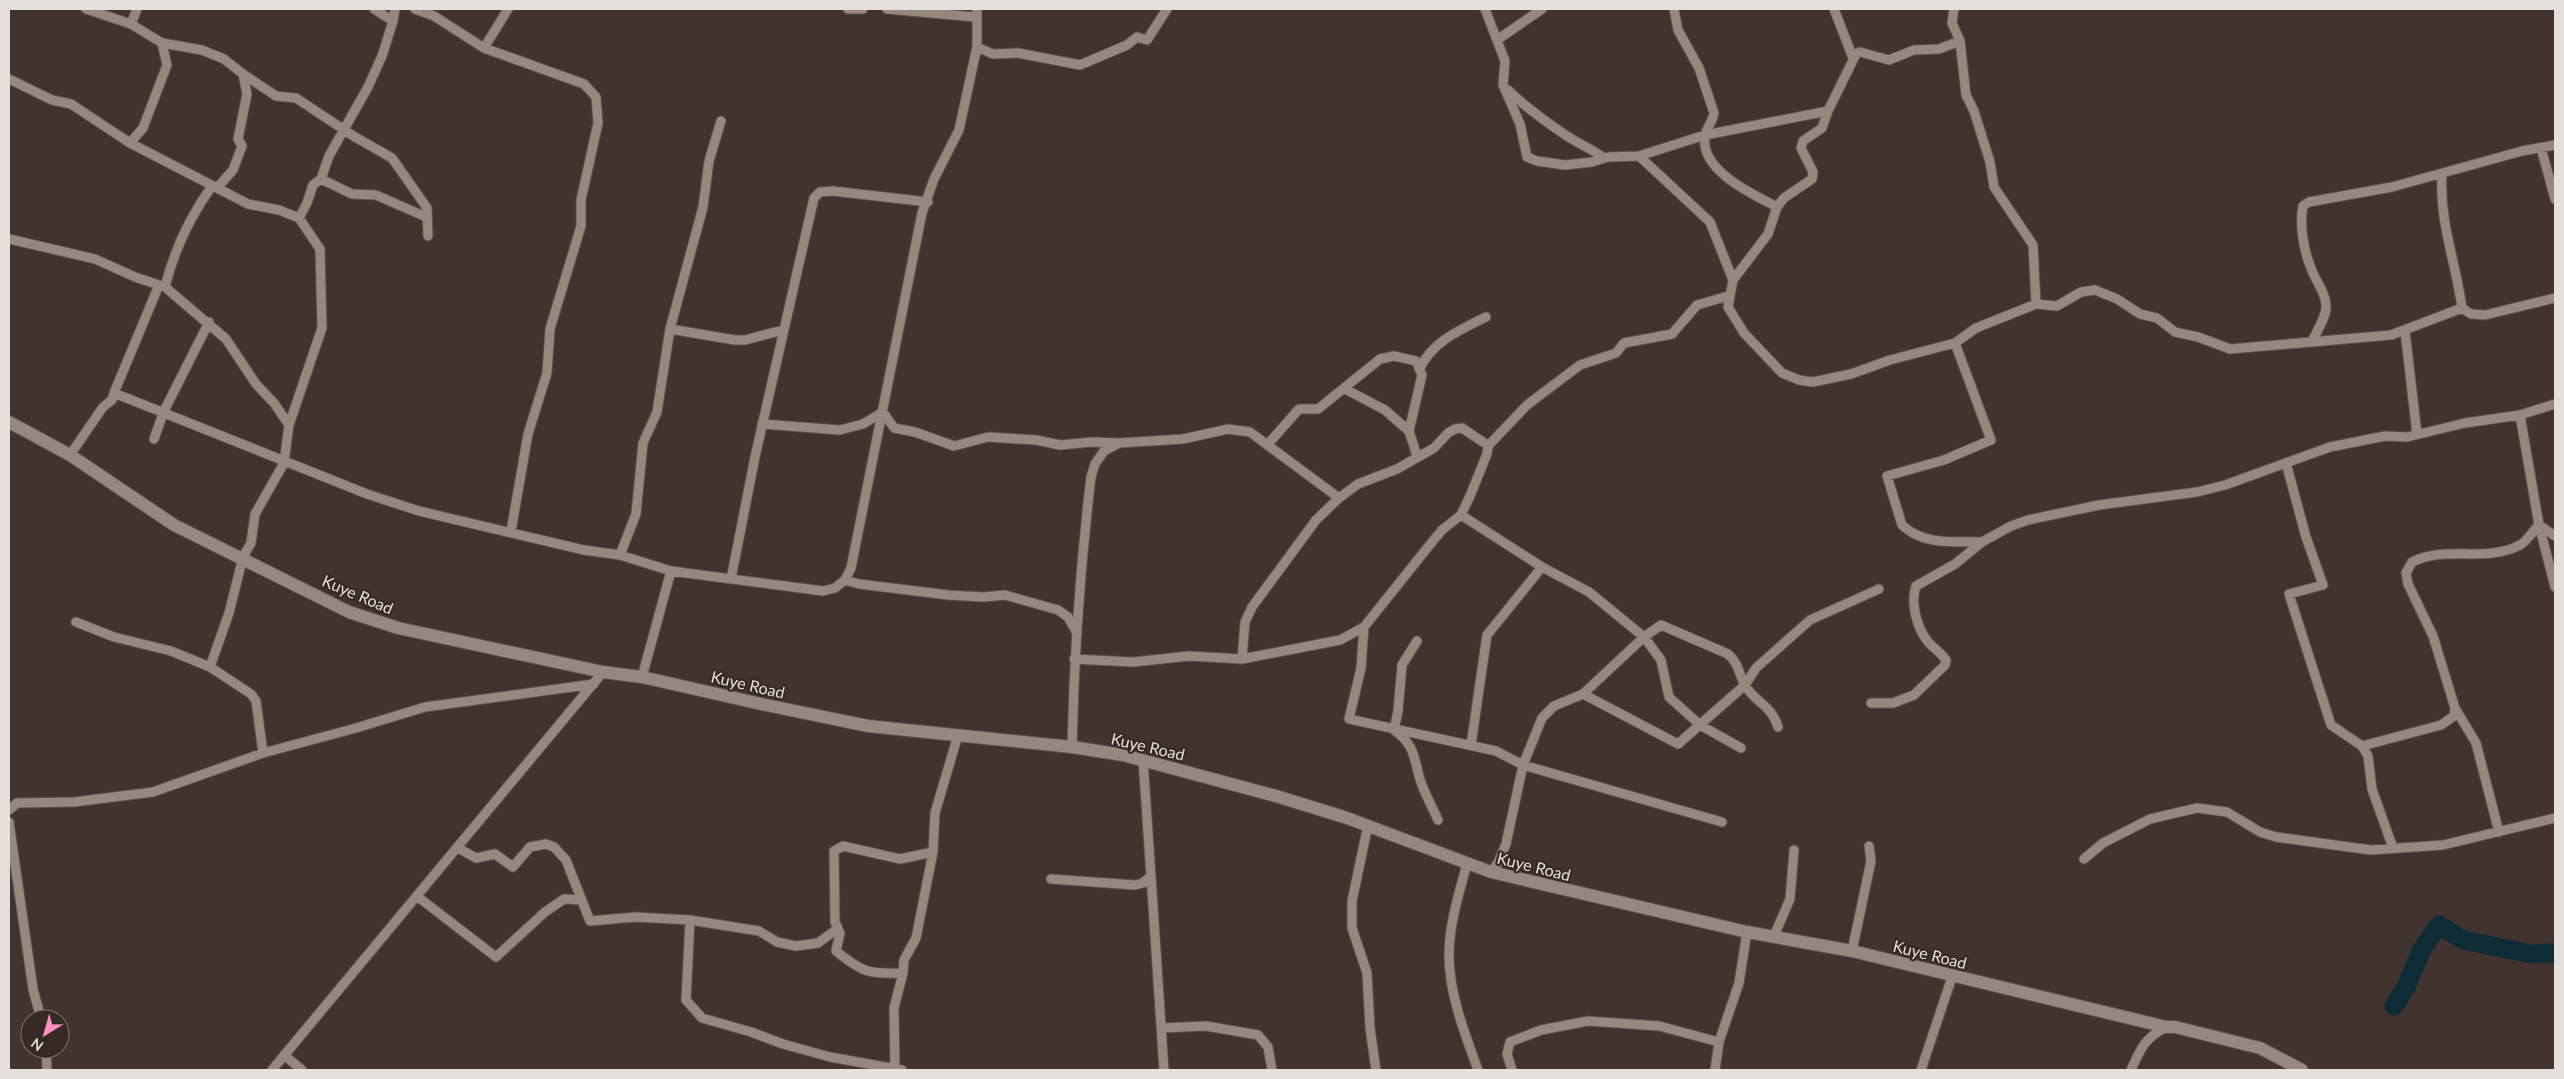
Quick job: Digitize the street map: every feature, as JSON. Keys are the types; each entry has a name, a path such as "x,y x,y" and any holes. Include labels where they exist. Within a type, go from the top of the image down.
{"street":[{"path":"86,9 131,24 162,43 202,50 224,59 276,96 296,98 392,158 426,208 428,236"},
{"path":"131,24 137,9"},
{"path":"374,9 393,21"},
{"path":"299,218 308,202 313,185 321,179 329,156 368,87 393,21 395,9"},
{"path":"415,9 434,16 484,48 584,84 596,97 598,122 581,200 581,226 550,329 547,374 528,434 510,531"},
{"path":"484,48 508,9"},
{"path":"848,9 863,9"},
{"path":"114,393 164,411 284,463 367,494 420,511 584,550 620,556 671,571 810,591 835,588 845,580 851,568 922,213 928,202 934,179 959,130 977,47 976,13 887,9"},
{"path":"977,47 993,54 1018,53 1080,65 1127,45 1137,37 1147,40 1167,9"},
{"path":"1485,9 1505,61 1503,85 1520,124 1528,157 1536,162 1565,165 1604,158 1639,156 1705,135 1828,111"},
{"path":"1497,40 1542,9"},
{"path":"1674,9 1678,30 1699,68 1714,113 1705,135 1708,153 1719,170 1737,186 1777,207"},
{"path":"1834,9 1853,58"},
{"path":"1954,9 1952,23 1960,41 1966,95 1974,111 1990,162 1994,187 2033,245 2036,304"},
{"path":"1960,41 1938,49 1914,50 1889,60 1860,52 1853,58 1822,128 1803,141 1802,148 1813,172 1812,178 1784,198 1777,207 1768,234 1733,280 1728,296 1728,307 1744,333 1782,373 1799,380 1813,382 1851,374 1890,360 1955,343 1976,328 2036,304 2057,306 2081,292 2095,290 2117,299 2140,314 2157,318 2175,332 2198,337 2230,349 2378,337 2405,331 2462,308"},
{"path":"130,143 144,128 167,65 162,43"},
{"path":"70,455 103,407 112,400 196,208 233,170 242,146 238,138 247,94 244,74"},
{"path":"9,79 52,100 71,104 130,143 248,204 279,210 299,218 320,249 322,328 289,425 284,463 255,514 251,544 243,557 229,613 210,667"},
{"path":"1503,85 1524,106 1568,137 1589,147 1604,158"},
{"path":"620,556 636,514 643,443 657,412 670,330 703,207 709,161 721,121"},
{"path":"2312,341 2326,306 2321,287 2311,269 2306,249 2301,215 2303,206 2309,202 2392,187 2442,175 2555,145"},
{"path":"2541,148 2555,199"},
{"path":"1639,156 1710,222 1733,280"},
{"path":"2442,175 2441,196 2444,227 2462,308 2472,314 2484,315 2555,298"},
{"path":"321,179 352,194 376,195 426,217"},
{"path":"731,579 762,424 814,198 820,192 833,191 928,202"},
{"path":"9,239 95,259 135,277 162,286 209,322 226,339 256,384 274,403 289,425"},
{"path":"1074,659 1133,662 1189,656 1242,659 1340,640 1364,627 1428,546 1442,530 1461,515 1489,446 1527,405 1580,365 1616,353 1624,343 1672,334 1696,305 1728,296"},
{"path":"1420,368 1427,354 1434,346 1486,317"},
{"path":"154,439 164,411 209,322"},
{"path":"670,330 745,340 783,330"},
{"path":"2405,331 2417,434"},
{"path":"1955,343 1991,440 1944,460 1886,476 1902,525 1907,530 1935,542 1982,542"},
{"path":"1268,444 1299,408 1318,409 1380,359 1394,356 1408,357 1416,361 1422,375 1409,431"},
{"path":"1345,389 1385,410 1409,431 1418,456"},
{"path":"1871,703 1904,700 1914,695 1940,671 1946,660 1922,634 1914,606 1916,586 1955,564 1982,542 2010,526 2028,520 2099,505 2197,492 2330,447 2385,436 2407,437 2465,423 2520,416 2555,404"},
{"path":"762,424 840,430 863,424 883,412"},
{"path":"883,412 894,428 915,432 954,446 988,437 1036,440 1060,445 1183,439 1237,429 1250,432 1268,444 1339,498"},
{"path":"2520,416 2539,525 2555,587"},
{"name":"Kuye Road","path":"9,422 70,455 174,525 243,557 349,612 398,628 603,672 642,677 868,726 1072,747 1143,760 1276,796 1368,825 1491,872 1747,932 1852,951 2166,1027 2175,1027 2260,1048 2302,1070"},
{"path":"1242,659 1245,622 1252,607 1316,520 1339,498 1358,484 1398,469 1434,448 1448,433 1455,429 1462,428 1489,446"},
{"path":"1072,747 1078,579 1090,478 1095,464 1104,451 1119,443"},
{"path":"2286,463 2306,537 2323,585 2289,594 2331,725 2362,746 2368,756 2372,789 2393,848"},
{"path":"1461,515 1542,567 1589,592 1644,637 1661,660 1669,697 1700,725 1741,748"},
{"path":"2539,525 2555,536"},
{"path":"2498,832 2476,743 2455,708 2433,636 2408,584 2406,573 2408,566 2420,558 2487,554 2512,548 2521,544 2539,525"},
{"path":"1472,746 1487,635 1542,567"},
{"path":"642,677 671,571"},
{"path":"845,580 859,584 948,595 984,597 1005,595 1058,610 1068,617 1077,634"},
{"path":"1583,694 1678,744 1745,685 1756,668 1810,620 1879,589"},
{"path":"76,622 114,637 171,651 210,667 252,694 256,701 262,753"},
{"path":"1491,872 1498,863 1506,844 1523,765 1542,718 1554,706 1583,694 1644,637 1661,625 1728,654 1735,660 1745,685 1775,716 1778,727"},
{"path":"1364,627 1361,668 1349,718 1394,730 1496,750 1523,765 1722,822"},
{"path":"1394,730 1402,665 1417,642"},
{"path":"272,1070 418,897 603,672"},
{"path":"9,810 17,803 74,802 153,792 262,753 425,707 594,684"},
{"path":"2362,746 2449,722 2454,716 2455,708"},
{"path":"1394,730 1405,737 1413,748 1419,777 1438,820"},
{"path":"690,920 686,1000 702,1018 830,1057 897,1070 894,1008 903,973 904,960 916,938 933,852 935,814 958,735"},
{"path":"1143,760 1164,1070"},
{"path":"2084,859 2103,843 2150,819 2197,808 2227,812 2260,832 2276,837 2371,850 2444,845 2519,825 2555,818"},
{"path":"9,822 33,989 38,1009"},
{"path":"1368,825 1352,901 1352,928 1367,973 1370,1028 1376,1070"},
{"path":"458,848 476,858 495,854 513,866 530,847 546,844 554,847 566,860 581,900 586,906 590,921 635,917 690,920 759,931 777,942 796,946 818,943 837,929"},
{"path":"903,973 872,974 853,964 836,951 840,933 837,929 832,858 837,848 844,846 900,859 933,852"},
{"path":"1852,951 1871,861 1869,846"},
{"path":"1774,936 1790,900 1794,850"},
{"path":"1467,864 1449,956 1458,1008 1478,1070"},
{"path":"1051,879 1135,885 1143,883 1151,876"},
{"path":"418,897 496,957 546,912 564,899 581,900"},
{"path":"1715,1070 1719,1042 1739,983 1747,932"},
{"path":"1921,1070 1952,976"},
{"path":"1511,1070 1507,1054 1510,1042 1541,1030 1588,1021 1660,1026 1719,1042"},
{"path":"1162,1028 1206,1026 1258,1035 1268,1047 1272,1070"},
{"path":"2131,1070 2143,1045 2152,1035 2166,1027"},
{"path":"284,1056 302,1070"}],"waterway":[{"path":"2394,1006 2406,987 2422,949 2439,925 2463,940 2531,954 2555,953"}]}
